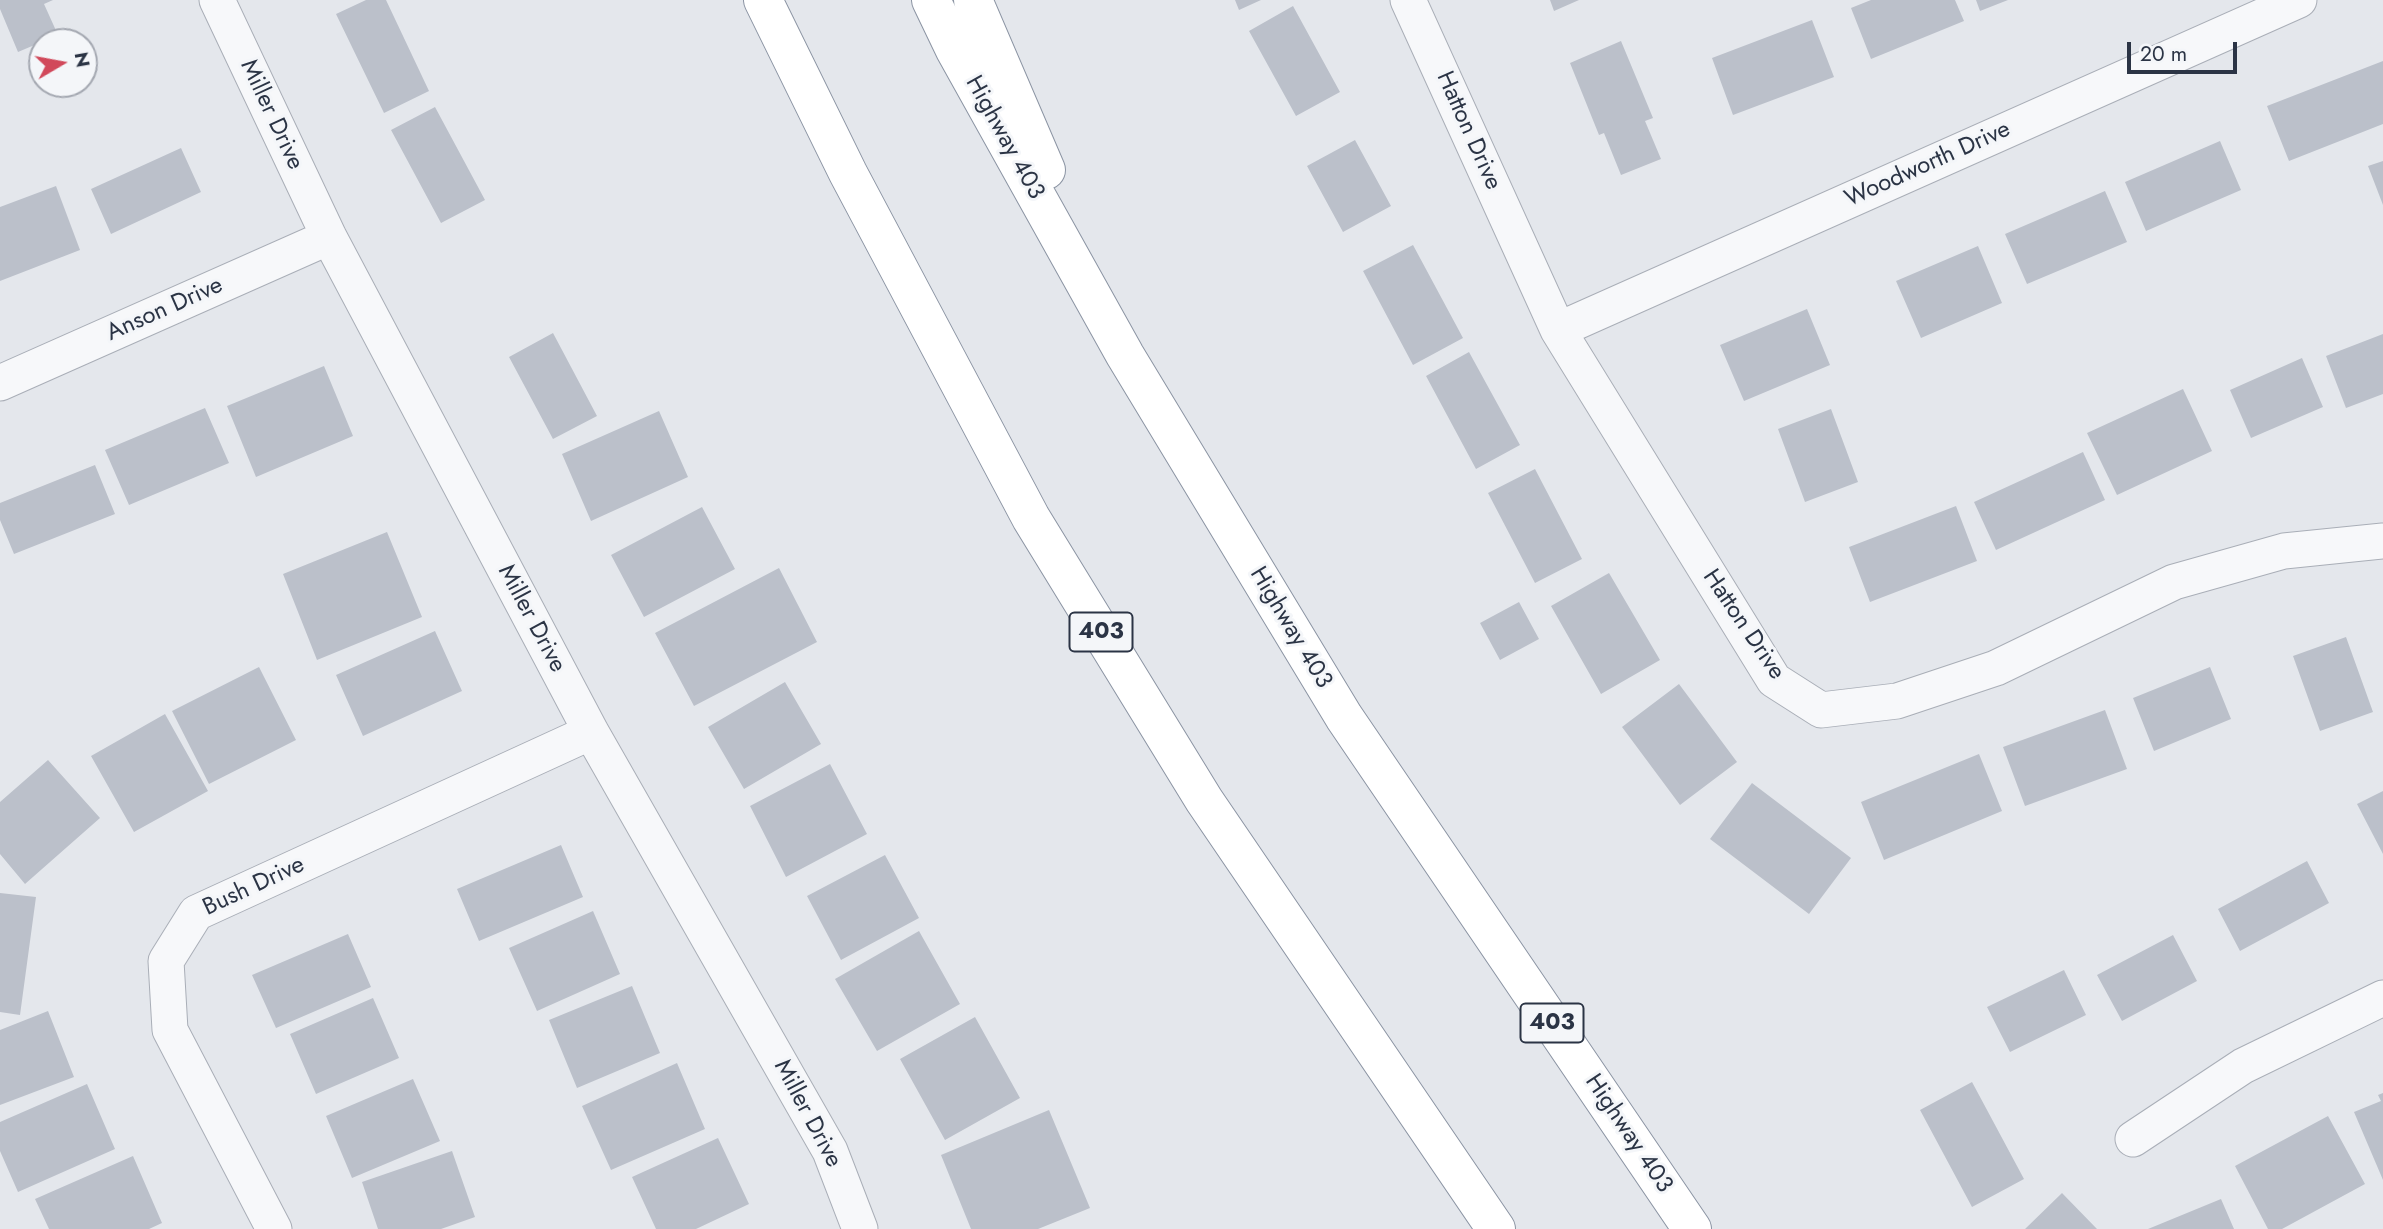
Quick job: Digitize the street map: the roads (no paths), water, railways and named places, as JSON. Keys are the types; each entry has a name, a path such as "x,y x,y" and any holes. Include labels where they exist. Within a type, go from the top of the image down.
{"highway":[{"name":"403","path":"763,0 848,173 1031,518 1204,800 1496,1229"},
{"name":"Highway 403","path":"931,0 955,51 1125,355 1344,717 1692,1229"},
{"path":"973,0 1125,355"}],"street":[{"name":"Miller Drive","path":"217,0 329,237 592,732 830,1151 860,1229"},
{"name":"Hatton Drive","path":"1408,0 1558,330 1774,680 1821,710 1897,701 1996,668 2174,582 2284,551 2383,541"},
{"name":"Woodworth Drive","path":"1558,330 2299,0"},
{"name":"Anson Drive","path":"0,383 329,237"},
{"name":"Bush Drive","path":"275,1229 170,1030 166,961 196,913 592,732"},
{"path":"2133,1139 2244,1066 2383,998"}]}
